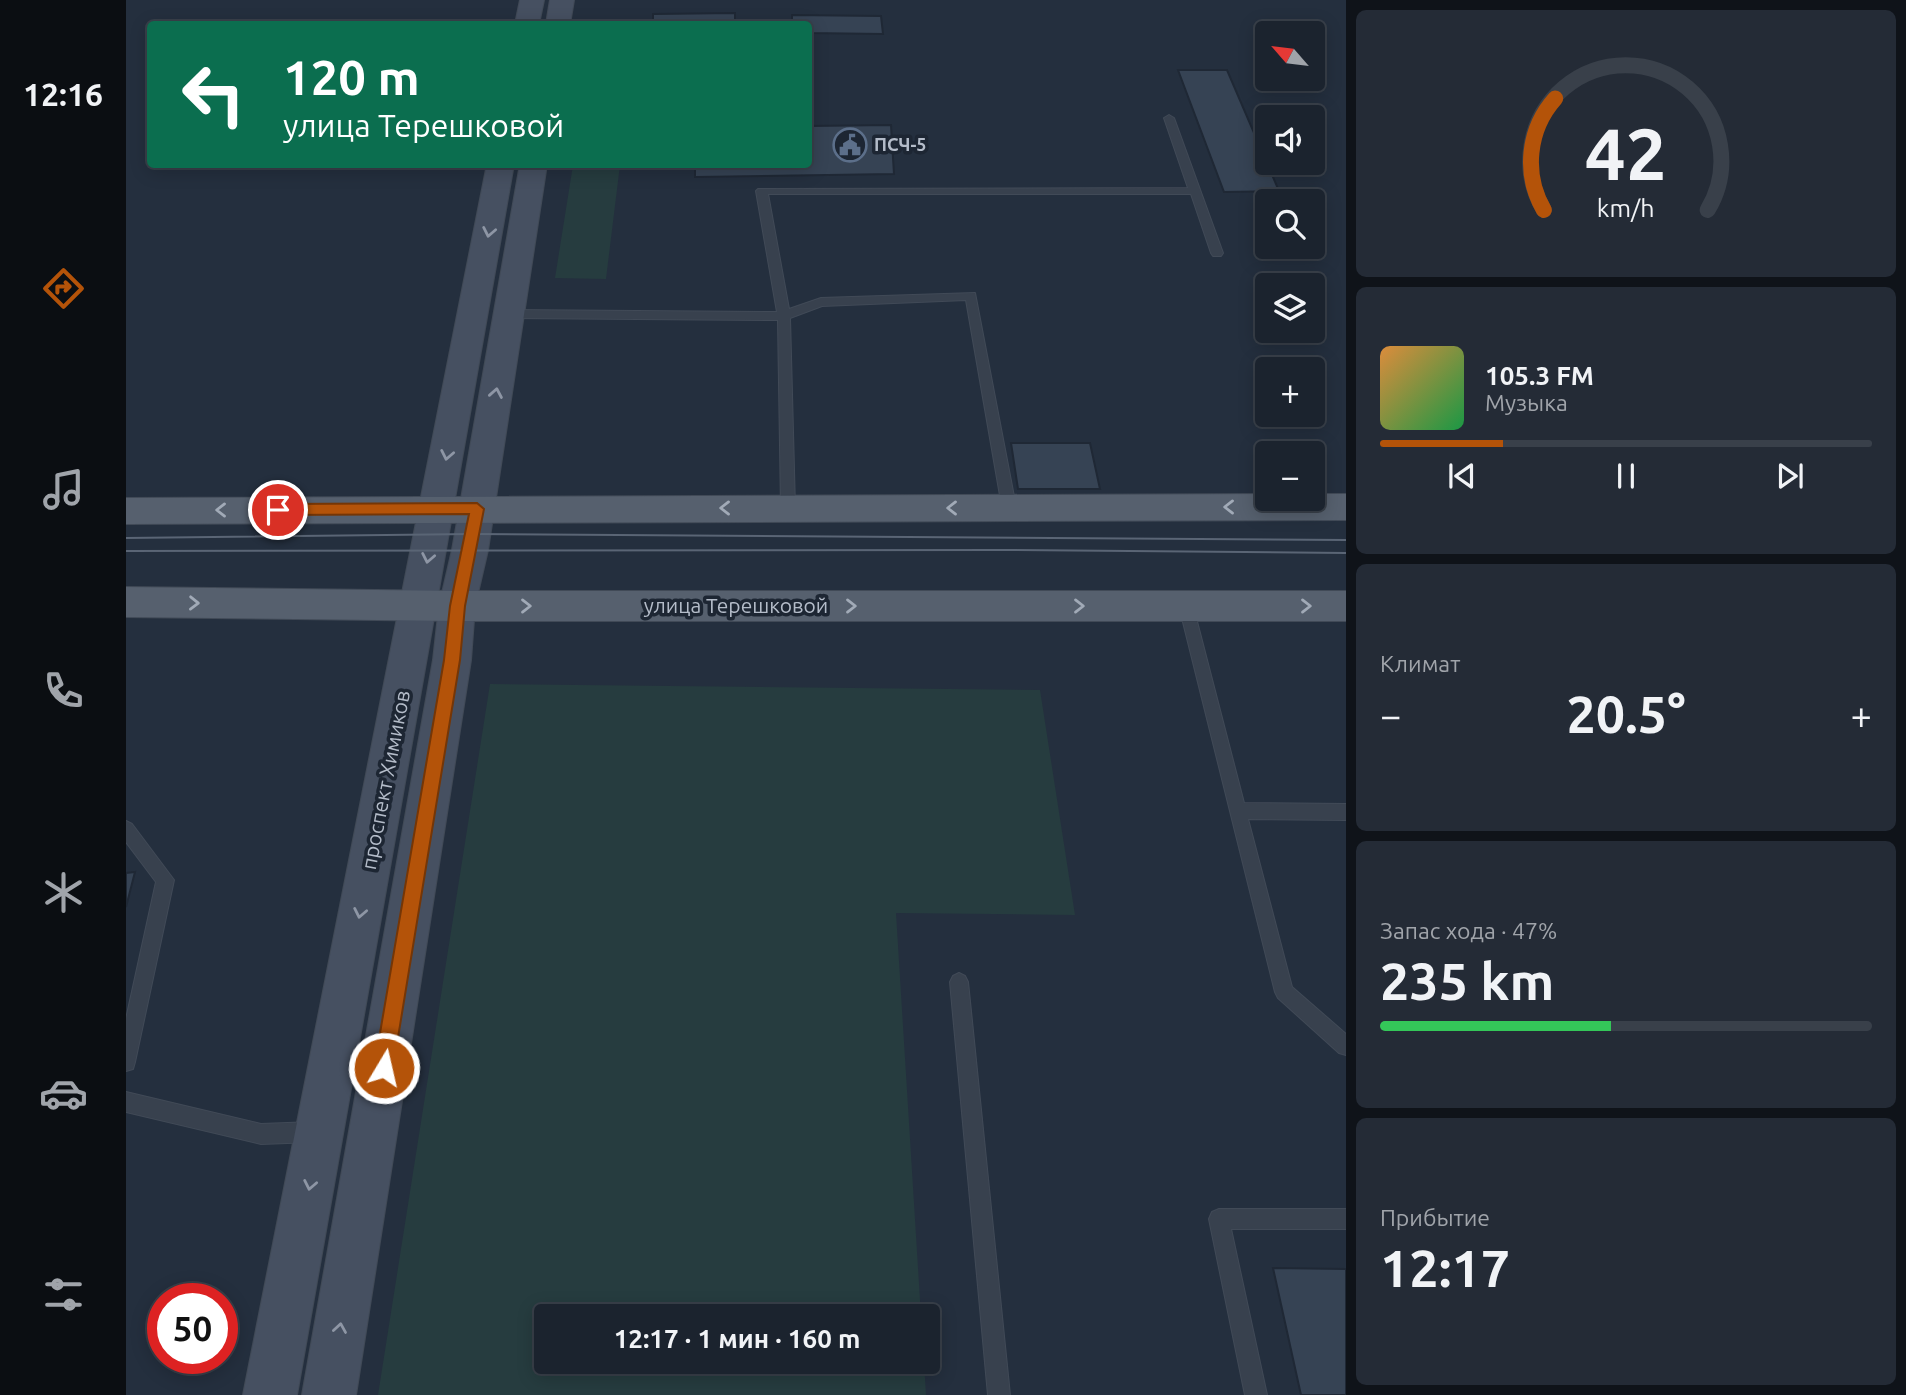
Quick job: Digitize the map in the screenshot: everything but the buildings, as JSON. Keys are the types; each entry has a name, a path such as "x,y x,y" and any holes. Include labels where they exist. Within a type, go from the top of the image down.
{"main road":[{"path":"528,21 532,0"},
{"path":"558,21 562,0"},
{"name":"проспект Химиков","path":"329,1395 452,660 438,606 436,509 500,168"},
{"name":"проспект Химиков","path":"270,1395 320,1131 438,606 477,509 533,168"},
{"path":"126,511 1346,507"},
{"name":"улица Терешковой","path":"126,601 438,606 1346,606"}],"lane":[{"path":"1169,118 1217,253"},
{"path":"788,508 784,316 762,191 1194,191"},
{"path":"509,314 784,316 821,302 971,296 1009,507"},
{"path":"1186,606 1284,992 1346,1046"},
{"path":"1238,811 1346,812"},
{"path":"126,829 165,880 126,1062"},
{"path":"959,982 999,1395"},
{"path":"126,1102 261,1134 320,1131"},
{"path":"1256,1395 1219,1219 1346,1219"}],"green space":[{"path":"573,168 620,168 606,279 555,278"},
{"path":"490,684 1040,690 1075,915 896,913 920,1304 534,1304 534,1374 925,1374 926,1395 378,1395"}],"tram line":[{"path":"126,538 473,534 1346,540"},
{"path":"126,551 1006,550 1346,553"}],"place":[{"name":"ПСЧ-5","path":"850,145"}],"route":[{"path":"278,510 477,509 457,606 452,660 384,1068"}]}
